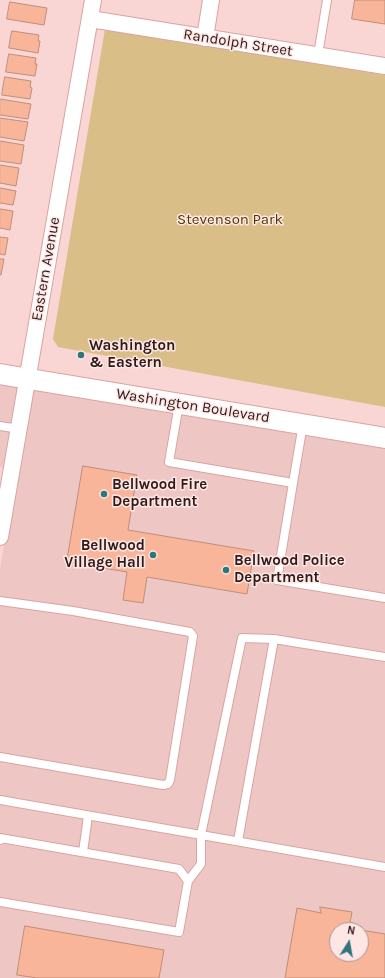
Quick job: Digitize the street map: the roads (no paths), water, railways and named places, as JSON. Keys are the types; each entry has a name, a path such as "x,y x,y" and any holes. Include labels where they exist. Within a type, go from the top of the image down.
{"street":[{"name":"Eastern Avenue","path":"0,537 93,0"},
{"path":"205,38 211,0"},
{"name":"Randolph Street","path":"90,19 385,66"},
{"name":"Washington Boulevard","path":"0,374 385,438"}],"lane":[{"path":"318,55 327,0"},
{"path":"179,404 169,462 293,483"},
{"path":"303,424 277,580 385,598"},
{"path":"0,426 19,429"},
{"path":"0,601 73,611 190,632 193,636 170,780 168,784 163,785 0,757"},
{"path":"0,902 179,932 188,881 201,864 201,835 242,638 274,640 385,657"},
{"path":"238,841 274,640"},
{"path":"0,800 385,866"},
{"path":"83,852 88,816"},
{"path":"0,839 179,869 188,881"}],"place":[{"name":"Washington & Eastern","path":"81,355"},
{"name":"Bellwood Fire Department","path":"104,494"},
{"name":"Bellwood Village Hall","path":"153,555"},
{"name":"Bellwood Police Department","path":"226,570"}],"park label":[{"name":"Stevenson Park","path":"230,220"}]}
